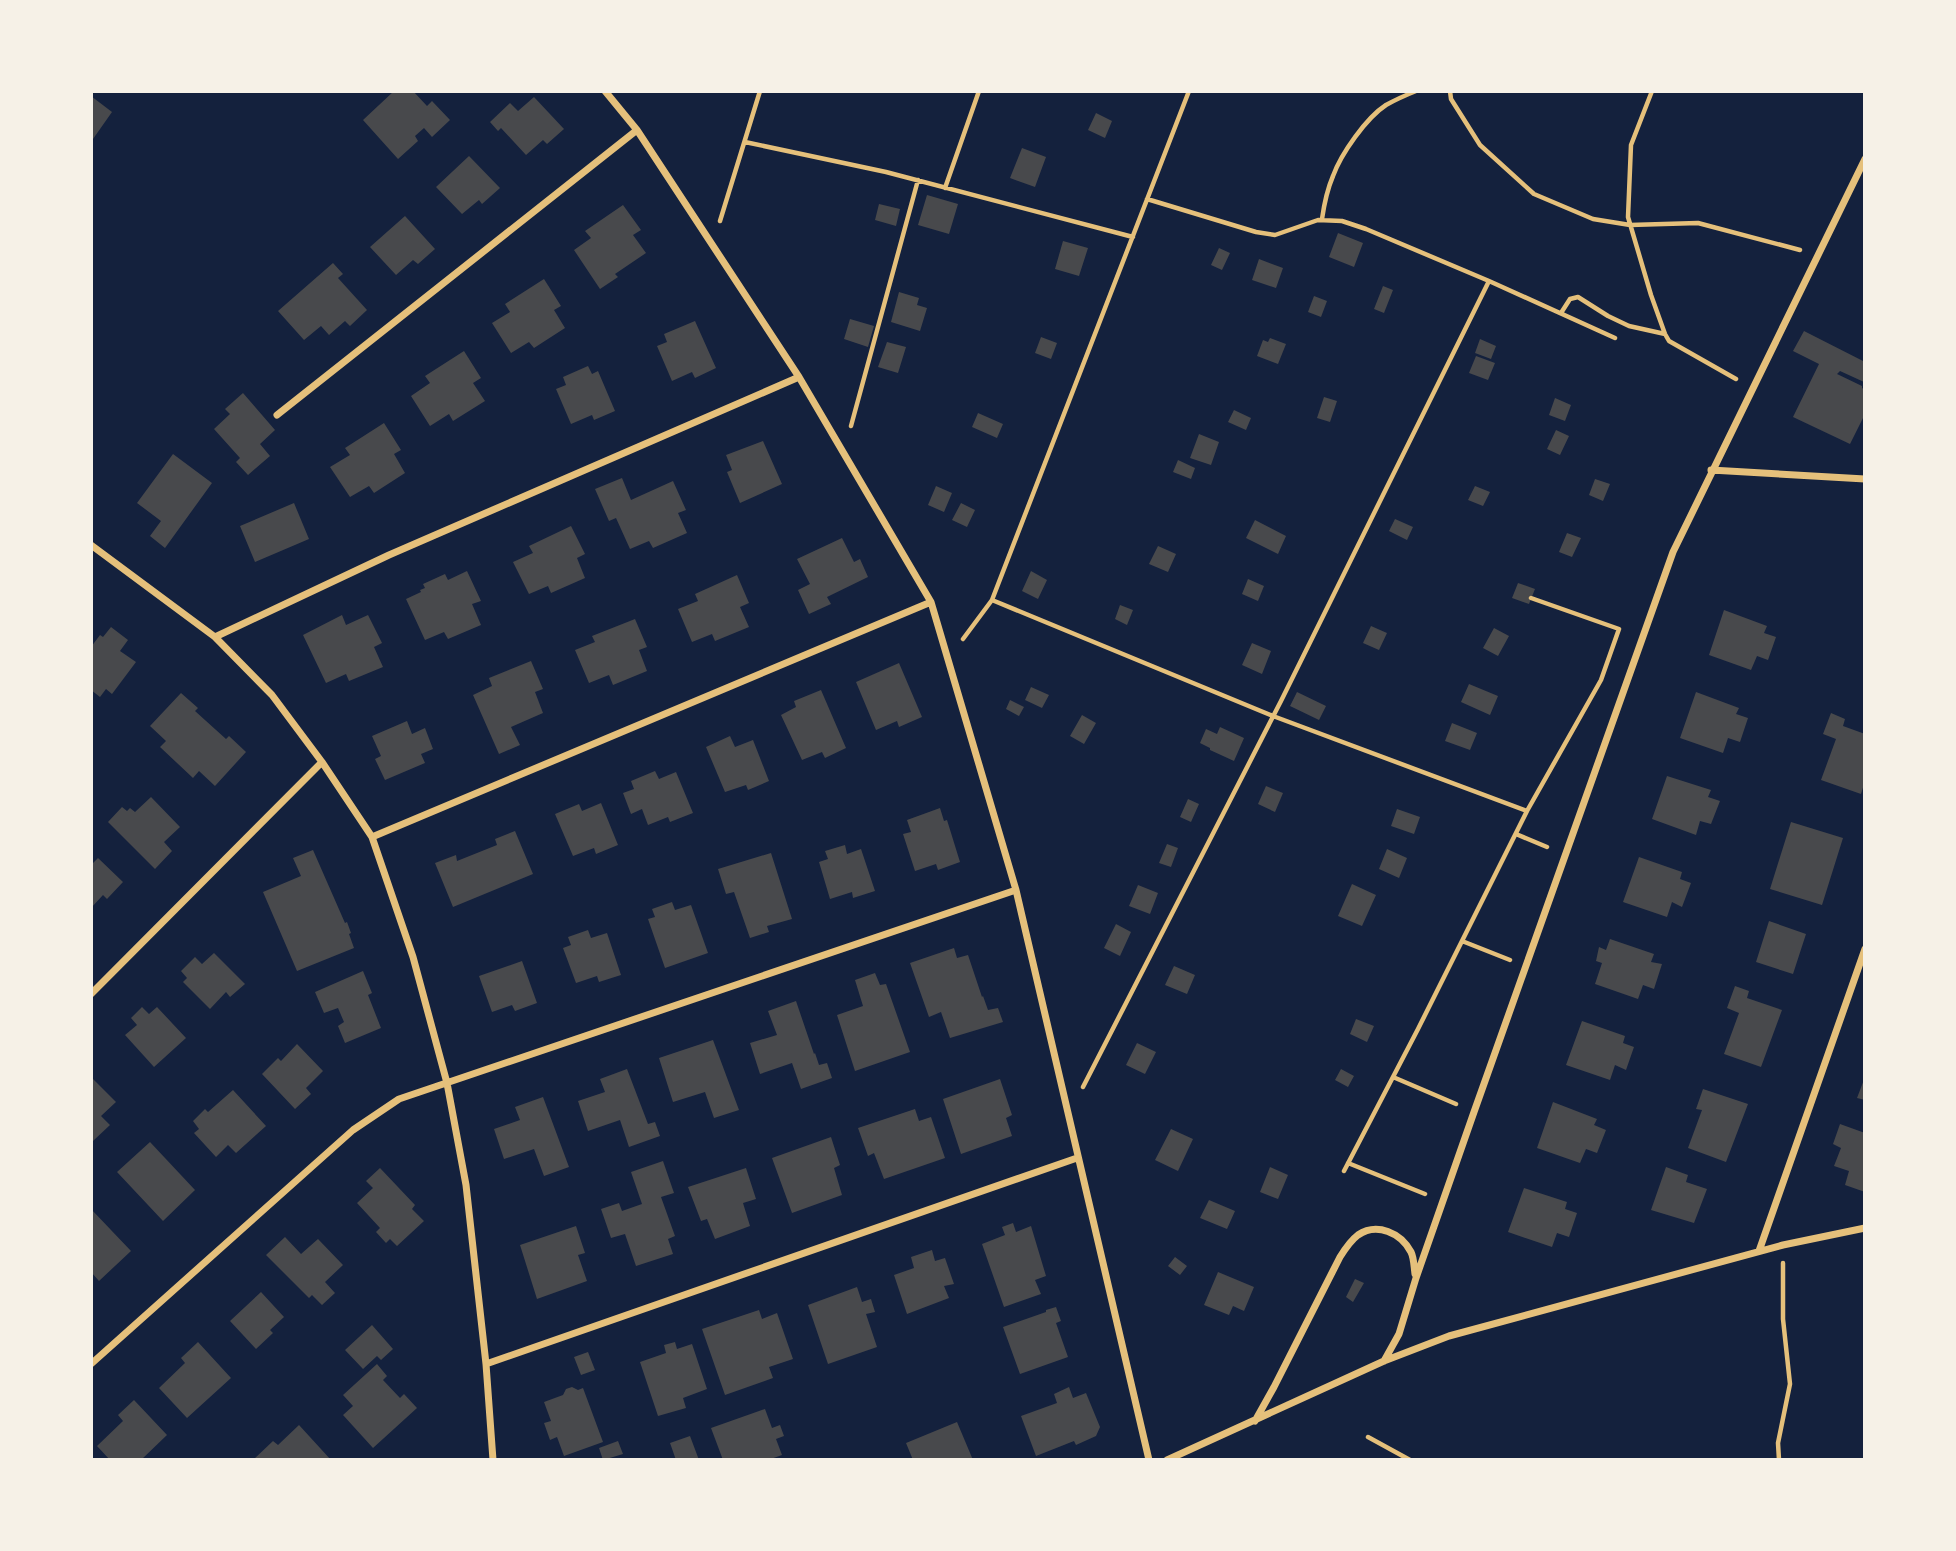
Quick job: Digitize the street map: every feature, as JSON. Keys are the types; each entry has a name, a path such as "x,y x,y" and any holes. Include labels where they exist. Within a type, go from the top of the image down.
{"street":[{"path":"605,91 637,130 799,377 931,602 1016,890 1149,1460"},
{"path":"277,415 637,130"},
{"path":"1384,1361 1399,1334 1416,1278 1672,552 1865,159"},
{"path":"215,637 389,555 799,377"},
{"path":"1712,470 1865,479"},
{"path":"91,545 215,637 272,695 322,762 372,837 413,957 447,1083 467,1185 493,1460"},
{"path":"372,837 931,602"},
{"path":"91,994 322,762"},
{"path":"91,1364 353,1130 399,1099 1016,890"},
{"path":"1759,1251 1865,949"},
{"path":"486,1364 1077,1158"},
{"path":"1254,1421 1349,1243 1361,1233 1382,1228 1399,1237 1412,1253 1416,1278"},
{"path":"1167,1460 1384,1361 1449,1336 1759,1251 1865,1228"}],"path":[{"path":"713,246 760,91"},
{"path":"945,188 979,91"},
{"path":"948,660 992,600 1189,91"},
{"path":"1322,219 1333,174 1354,139 1385,106 1416,91"},
{"path":"1450,91 1451,99 1480,145 1534,194 1593,219 1630,225 1698,223 1817,255"},
{"path":"1652,91 1631,145 1628,217 1651,295 1669,341 1752,388"},
{"path":"746,142 918,180 1133,237"},
{"path":"843,452 918,180"},
{"path":"1147,199 1256,232 1275,235 1322,219 1342,221 1489,281 1615,338"},
{"path":"1099,1055 1273,716 1489,281"},
{"path":"1561,313 1570,299 1578,297 1629,326 1665,334"},
{"path":"1343,1171 1527,811 1601,680 1619,629 1531,598"},
{"path":"992,600 1273,716 1527,811"},
{"path":"1516,834 1565,855"},
{"path":"1462,940 1526,966"},
{"path":"1393,1077 1474,1112"},
{"path":"1348,1163 1443,1201"},
{"path":"1779,1460 1777,1443 1790,1384 1783,1319 1783,1245"},
{"path":"1368,1437 1410,1460"}],"building":[{"path":"394,91 413,91 427,106 432,101 450,120 432,137 424,128 415,136 418,141 398,159 363,120"},
{"path":"91,96 112,112 93,139 91,137"},
{"path":"534,97 564,129 547,144 543,140 526,155 501,128 498,131 490,122 510,103 518,111"},
{"path":"1096,113 1112,121 1105,138 1088,130"},
{"path":"1022,148 1046,157 1035,187 1010,178"},
{"path":"469,156 500,188 482,204 479,200 462,214 436,187"},
{"path":"927,195 958,204 949,234 918,225"},
{"path":"879,204 900,209 896,226 875,220"},
{"path":"623,205 641,230 633,235 646,253 615,274 618,277 600,289 574,250 591,238 585,231"},
{"path":"405,216 435,249 418,264 413,260 396,275 370,247"},
{"path":"1338,233 1363,243 1354,267 1329,257"},
{"path":"1063,241 1088,248 1079,276 1055,269"},
{"path":"1219,248 1230,253 1222,270 1211,265"},
{"path":"1259,259 1283,268 1276,288 1252,280"},
{"path":"333,263 343,274 338,278 367,310 350,326 345,321 329,335 321,326 304,340 278,311"},
{"path":"544,279 561,306 554,310 565,328 534,348 529,342 511,353 492,323 510,312 505,304"},
{"path":"1383,286 1393,290 1384,313 1374,309"},
{"path":"899,292 919,298 917,305 927,308 920,331 891,322"},
{"path":"1314,296 1327,301 1321,317 1308,312"},
{"path":"850,319 874,326 868,347 844,339"},
{"path":"695,321 716,368 695,378 692,372 672,381 657,346 667,342 664,334"},
{"path":"1804,331 1865,362 1864,382 1840,371 1837,374 1865,390 1865,414 1850,444 1793,417 1819,364 1793,351"},
{"path":"1041,337 1057,343 1051,359 1035,353"},
{"path":"1270,338 1286,344 1278,364 1257,356 1263,340 1268,342"},
{"path":"1480,339 1496,346 1491,359 1475,353"},
{"path":"887,342 906,347 898,373 878,367"},
{"path":"464,351 481,378 473,383 485,401 453,421 449,414 430,426 411,396 430,383 425,376"},
{"path":"1476,356 1495,363 1488,380 1469,373"},
{"path":"588,366 592,374 598,371 615,411 594,420 592,415 571,424 556,389 566,385 563,377"},
{"path":"243,393 275,430 260,444 270,456 248,475 236,462 240,458 214,429 230,414 225,409"},
{"path":"1324,397 1337,401 1330,422 1317,418"},
{"path":"1555,398 1571,405 1565,421 1549,415"},
{"path":"1234,410 1251,418 1246,430 1228,422"},
{"path":"978,413 1003,424 997,438 972,427"},
{"path":"384,423 401,450 394,454 405,473 374,493 369,486 350,497 330,467 350,455 345,448"},
{"path":"1556,430 1569,436 1560,455 1547,449"},
{"path":"1199,434 1219,442 1211,465 1190,458"},
{"path":"763,441 782,484 740,503 727,472 732,470 726,455"},
{"path":"173,454 212,483 165,548 150,536 161,521 137,503"},
{"path":"1178,460 1195,468 1191,479 1173,472"},
{"path":"622,478 631,500 673,481 686,510 678,513 687,533 653,548 649,541 630,549 616,518 609,521 595,489"},
{"path":"1595,479 1610,484 1603,501 1589,495"},
{"path":"936,486 952,493 944,512 928,505"},
{"path":"1475,486 1490,492 1483,506 1468,500"},
{"path":"294,503 309,539 255,562 240,526"},
{"path":"961,503 975,510 967,527 952,520"},
{"path":"1395,519 1413,527 1407,540 1389,531"},
{"path":"1255,520 1286,536 1278,554 1246,538"},
{"path":"571,526 585,554 577,558 585,578 551,593 548,586 529,594 513,562 533,553 529,546"},
{"path":"1567,533 1581,538 1572,557 1559,552"},
{"path":"842,538 854,562 860,559 868,577 827,597 831,604 809,614 798,590 810,584 797,559"},
{"path":"1158,546 1176,554 1168,572 1149,564"},
{"path":"467,571 481,601 472,604 481,625 448,639 444,632 425,640 406,599 421,592 420,590 425,588 423,584 445,574 448,580"},
{"path":"1031,571 1047,580 1038,599 1022,591"},
{"path":"737,575 749,603 740,607 749,627 715,641 712,634 692,642 678,609 698,601 695,594"},
{"path":"1248,579 1264,586 1258,601 1242,594"},
{"path":"1518,583 1535,589 1529,604 1512,598"},
{"path":"1120,605 1133,610 1127,625 1115,619"},
{"path":"1724,610 1767,626 1764,633 1776,637 1768,660 1757,656 1751,670 1709,655"},
{"path":"342,615 346,625 368,615 382,643 374,647 383,667 349,681 346,674 326,683 303,635"},
{"path":"635,619 647,647 639,650 647,671 613,685 609,675 589,683 575,650 595,642 592,636"},
{"path":"1371,626 1387,633 1379,650 1363,643"},
{"path":"111,627 128,640 120,651 136,662 112,694 106,689 100,697 91,690 91,647 100,635 103,637"},
{"path":"1494,628 1509,636 1498,656 1483,648"},
{"path":"1252,643 1271,651 1262,674 1242,665"},
{"path":"531,661 543,689 535,692 543,713 511,727 520,745 499,754 473,695 492,686 489,678"},
{"path":"899,663 922,717 899,727 897,721 876,730 856,682"},
{"path":"1469,684 1498,696 1490,715 1461,702"},
{"path":"1031,687 1049,695 1042,708 1025,700"},
{"path":"821,690 846,748 825,758 822,752 802,760 781,715 796,707 794,701"},
{"path":"1297,692 1326,706 1319,720 1290,706"},
{"path":"1696,692 1739,708 1736,714 1748,718 1740,742 1728,738 1723,753 1680,738"},
{"path":"181,693 198,708 195,711 226,739 229,736 246,752 215,786 199,771 193,778 160,747 166,741 150,726"},
{"path":"1010,700 1024,707 1019,716 1006,709"},
{"path":"1831,713 1845,719 1843,726 1865,734 1865,781 1861,794 1821,780 1836,739 1823,734"},
{"path":"1082,715 1096,723 1084,744 1070,736"},
{"path":"407,721 412,734 425,728 433,749 421,754 425,763 385,780 375,759 381,756 372,736"},
{"path":"1452,723 1477,733 1470,750 1445,741"},
{"path":"1220,727 1244,738 1234,761 1200,743 1206,729 1217,734"},
{"path":"730,736 735,747 753,740 769,781 748,790 746,785 725,792 706,747"},
{"path":"655,771 659,779 676,772 693,813 670,822 668,817 648,825 642,809 631,814 623,793 634,789 631,781"},
{"path":"1667,776 1711,790 1708,797 1720,801 1711,824 1700,821 1696,835 1652,819"},
{"path":"1266,786 1283,793 1275,812 1258,804"},
{"path":"151,797 180,827 164,842 172,851 155,869 108,822 122,807 135,812"},
{"path":"1188,799 1199,804 1191,822 1180,817"},
{"path":"601,803 618,845 596,854 594,848 573,856 555,814 579,804 582,811"},
{"path":"940,808 944,821 947,820 960,862 938,870 936,864 915,871 903,834 911,832 907,820"},
{"path":"1397,809 1420,817 1414,834 1391,826"},
{"path":"1791,822 1843,838 1822,905 1770,889"},
{"path":"515,831 533,874 453,907 435,863 456,855 457,861 497,845 495,839"},
{"path":"1167,844 1178,848 1171,867 1159,863"},
{"path":"845,845 847,854 861,849 875,891 853,898 852,892 830,899 819,862 828,859 825,851"},
{"path":"1387,849 1407,858 1399,878 1379,869"},
{"path":"313,850 345,923 347,922 354,948 297,971 263,892 301,876 293,858"},
{"path":"771,853 792,919 767,926 769,932 750,938 734,892 726,894 718,869"},
{"path":"1639,857 1682,872 1680,879 1691,883 1682,907 1672,902 1667,917 1623,902"},
{"path":"98,858 123,882 107,899 103,895 91,908 91,865"},
{"path":"1352,884 1376,895 1362,926 1338,916"},
{"path":"1138,885 1158,893 1150,914 1129,906"},
{"path":"672,902 675,910 691,905 708,953 665,968 648,919 655,917 652,909"},
{"path":"1769,921 1806,934 1793,974 1756,962"},
{"path":"1116,924 1131,932 1120,956 1104,948"},
{"path":"588,930 591,938 607,933 621,975 599,982 597,976 576,983 563,948 571,945 568,937"},
{"path":"1610,939 1654,954 1651,962 1662,964 1654,989 1643,985 1638,999 1595,984 1602,963 1596,961 1599,947 1606,950"},
{"path":"954,948 957,958 968,955 988,1010 998,1008 1003,1022 950,1038 941,1012 929,1017 910,963"},
{"path":"214,953 245,984 230,997 226,992 210,1009 183,982 187,978 181,971 195,957 202,964"},
{"path":"522,961 537,1003 515,1011 512,1005 492,1012 479,976"},
{"path":"1174,966 1195,975 1187,994 1165,985"},
{"path":"363,971 372,993 368,995 381,1028 345,1043 338,1026 344,1022 338,1008 324,1013 315,992"},
{"path":"875,973 880,985 886,984 910,1052 855,1071 837,1015 863,1006 855,980"},
{"path":"1735,986 1749,991 1747,998 1782,1010 1761,1067 1724,1054 1739,1013 1727,1008"},
{"path":"796,1001 819,1065 827,1063 832,1078 801,1089 792,1063 760,1074 750,1043 777,1035 768,1011"},
{"path":"142,1007 149,1014 157,1007 186,1038 154,1067 125,1035 137,1025 131,1018"},
{"path":"1356,1019 1374,1026 1367,1042 1350,1034"},
{"path":"1582,1021 1625,1036 1623,1043 1634,1047 1626,1070 1615,1065 1610,1080 1566,1065"},
{"path":"713,1040 739,1110 714,1118 705,1092 673,1102 659,1058"},
{"path":"1137,1043 1156,1052 1145,1074 1126,1065"},
{"path":"297,1044 323,1071 306,1088 311,1094 295,1109 262,1074 278,1058 281,1061"},
{"path":"627,1069 648,1124 655,1122 660,1136 629,1147 620,1120 588,1131 578,1101 605,1092 600,1079"},
{"path":"1341,1069 1354,1076 1348,1087 1335,1080"},
{"path":"91,1077 116,1102 101,1116 110,1125 93,1141 91,1139"},
{"path":"1865,1077 1865,1100 1857,1098"},
{"path":"1000,1079 1012,1115 1006,1118 1012,1136 961,1154 943,1099"},
{"path":"1703,1089 1748,1104 1726,1162 1688,1148 1702,1110 1696,1109"},
{"path":"233,1090 266,1126 236,1153 228,1145 216,1157 194,1133 199,1129 193,1121 205,1109 208,1112"},
{"path":"543,1097 569,1167 544,1176 534,1149 504,1159 494,1129 520,1120 515,1107"},
{"path":"1553,1102 1597,1119 1594,1125 1606,1130 1597,1153 1586,1149 1580,1163 1537,1148"},
{"path":"915,1109 919,1121 931,1117 945,1158 884,1179 874,1153 868,1156 858,1128"},
{"path":"1840,1124 1865,1133 1865,1192 1845,1185 1849,1171 1834,1166 1841,1148 1833,1144"},
{"path":"1171,1129 1193,1139 1178,1171 1155,1160"},
{"path":"831,1137 840,1165 834,1168 842,1195 792,1213 772,1158"},
{"path":"150,1142 195,1190 163,1221 117,1172"},
{"path":"663,1161 674,1193 661,1197 675,1236 668,1239 673,1254 636,1266 625,1234 611,1238 601,1209 619,1203 622,1211 642,1204 631,1172"},
{"path":"1270,1167 1288,1175 1278,1199 1260,1192"},
{"path":"1666,1167 1688,1175 1686,1182 1707,1189 1694,1223 1651,1210"},
{"path":"380,1168 415,1205 412,1209 424,1221 397,1246 390,1239 386,1243 376,1232 380,1228 357,1203 373,1188 366,1181"},
{"path":"746,1168 756,1199 743,1203 750,1226 715,1239 707,1219 701,1221 688,1187"},
{"path":"1524,1188 1567,1202 1565,1209 1577,1213 1569,1237 1557,1233 1552,1247 1508,1232"},
{"path":"1209,1200 1235,1211 1227,1229 1200,1218"},
{"path":"91,1209 131,1251 99,1281 91,1272"},
{"path":"1013,1223 1016,1232 1031,1226 1046,1276 1035,1280 1041,1294 1004,1307 982,1244 1005,1235 1002,1227"},
{"path":"576,1226 585,1253 578,1255 587,1281 537,1299 520,1245"},
{"path":"285,1237 301,1254 318,1239 343,1265 325,1282 335,1293 322,1305 312,1295 309,1298 266,1255"},
{"path":"932,1250 935,1261 945,1258 954,1284 944,1286 949,1298 907,1314 894,1275 914,1268 911,1257"},
{"path":"1175,1257 1187,1266 1180,1275 1168,1266"},
{"path":"1218,1272 1254,1287 1244,1311 1233,1306 1229,1315 1204,1305"},
{"path":"1355,1279 1364,1283 1353,1302 1346,1297"},
{"path":"857,1287 862,1302 871,1299 875,1312 866,1314 877,1347 828,1364 808,1305"},
{"path":"261,1292 284,1317 270,1330 273,1333 256,1349 230,1321"},
{"path":"1056,1307 1061,1321 1056,1323 1068,1357 1020,1374 1003,1327"},
{"path":"759,1310 762,1319 777,1313 793,1359 769,1367 773,1378 725,1395 702,1329"},
{"path":"372,1325 393,1349 381,1360 377,1356 363,1369 345,1350"},
{"path":"198,1342 231,1378 187,1418 159,1388 185,1363 181,1358"},
{"path":"675,1342 677,1349 692,1344 707,1389 683,1398 686,1408 658,1416 640,1362 666,1353 664,1345"},
{"path":"588,1352 595,1370 581,1375 574,1357"},
{"path":"377,1364 387,1376 383,1380 400,1398 404,1394 417,1408 373,1448 343,1415 353,1406 343,1395"},
{"path":"572,1387 578,1390 583,1388 603,1442 564,1456 557,1437 550,1440 544,1423 551,1421 544,1402 563,1395 566,1389"},
{"path":"1069,1387 1073,1398 1086,1393 1100,1427 1096,1436 1076,1445 1074,1441 1036,1456 1021,1416 1057,1403 1054,1394"},
{"path":"134,1400 167,1435 141,1460 110,1460 97,1446 123,1421 118,1415"},
{"path":"765,1409 772,1428 780,1425 784,1436 776,1439 782,1455 768,1460 723,1460 711,1428"},
{"path":"957,1422 973,1460 913,1460 906,1443"},
{"path":"299,1425 331,1460 253,1460 273,1441 278,1445"},
{"path":"690,1436 699,1460 676,1460 670,1443"},
{"path":"618,1441 623,1454 603,1460 599,1448"}]}
